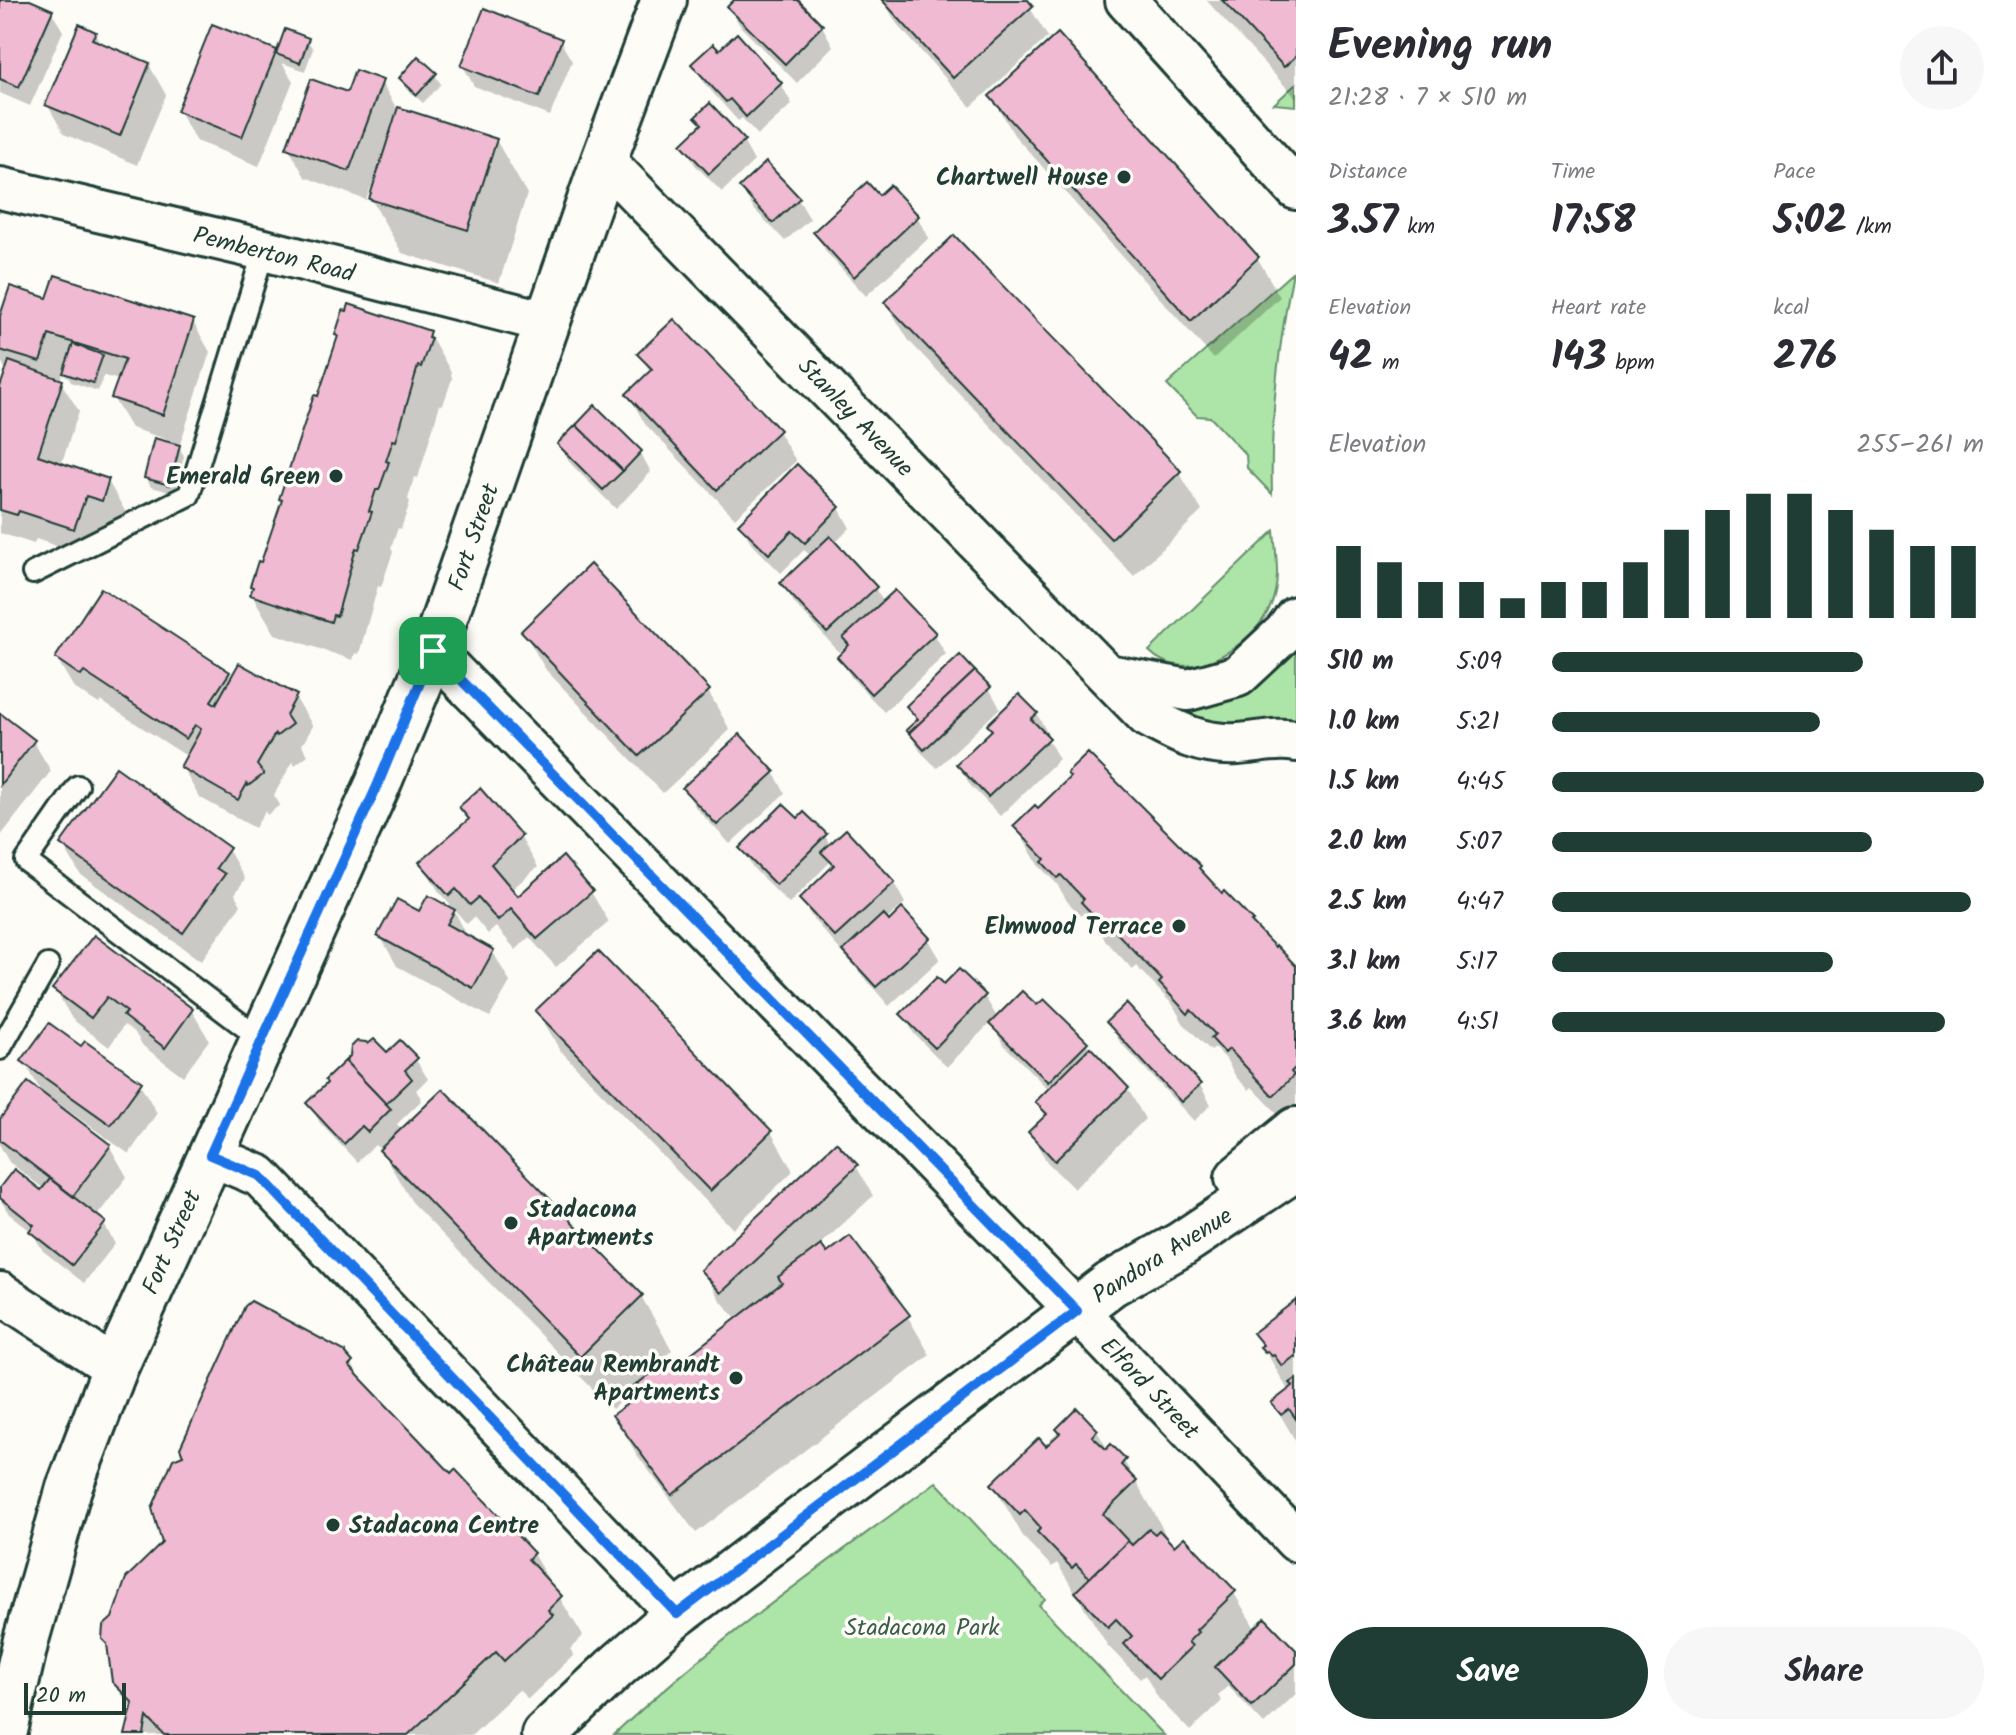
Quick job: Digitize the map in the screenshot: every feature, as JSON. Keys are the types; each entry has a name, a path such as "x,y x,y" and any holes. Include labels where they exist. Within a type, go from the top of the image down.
{"main road":[{"name":"Fort Street","path":"4,1735 26,1640 69,1488 115,1368 378,784 433,651 604,160 664,0"},
{"path":"1111,1284 1296,1130"},
{"name":"Pandora Avenue","path":"544,1735 677,1614 1111,1284 1180,1245 1296,1168"}],"street":[{"path":"1126,0 1296,189"},
{"name":"Stanley Avenue","path":"604,160 1147,716 1190,739 1235,744 1283,738 1296,741"},
{"name":"Pemberton Road","path":"0,188 264,250 547,322"},
{"path":"1108,675 1188,690 1238,676 1285,632 1296,617"},
{"name":"Elford Street","path":"433,651 1077,1311 1296,1541"},
{"path":"210,1155 260,1176 677,1614"},
{"path":"0,1293 115,1368"}],"lane":[{"path":"33,573 189,495 264,250"},
{"path":"78,786 26,861 262,1040"},
{"path":"0,1049 48,965"}],"green space":[{"path":"1296,84 1296,106 1274,104"},
{"path":"1293,272 1276,382 1272,494 1247,468 1246,455 1210,417 1197,416 1167,385"},
{"path":"1274,531 1277,568 1274,596 1250,635 1218,658 1199,664 1181,666 1164,662 1149,651"},
{"path":"1296,640 1296,726 1195,724 1153,698"},
{"name":"Stadacona Park","path":"936,1482 1045,1599 1039,1605 1164,1735 614,1735 731,1635"}],"building":[{"path":"0,0 30,0 53,10 19,87 0,79"},
{"path":"734,0 798,0 823,25 785,64 727,7"},
{"path":"882,0 1028,0 1033,6 953,78"},
{"path":"1222,0 1296,0 1296,56 1284,67"},
{"path":"484,8 562,39 539,97 461,66"},
{"path":"79,24 96,32 92,39 150,63 120,136 45,105"},
{"path":"212,24 277,50 242,137 177,111"},
{"path":"285,29 309,38 300,63 276,54"},
{"path":"737,33 782,83 746,117 730,99 726,102 691,64 713,44 719,50"},
{"name":"Chartwell House","path":"1058,33 1259,257 1191,321 989,96"},
{"path":"418,56 437,73 417,95 399,78"},
{"path":"355,70 383,80 349,171 286,148 311,79 347,92"},
{"path":"710,103 745,140 709,174 681,144 702,124 695,117"},
{"path":"398,107 497,139 468,230 369,199"},
{"path":"766,162 800,198 773,223 739,187"},
{"path":"867,182 879,195 890,185 919,216 854,277 813,232"},
{"path":"954,235 1181,471 1111,539 884,302"},
{"path":"55,275 194,320 163,415 111,398 125,359 49,335 40,362 0,350 0,316 10,286 47,298"},
{"name":"Emerald Green","path":"349,304 430,331 428,337 431,338 421,367 418,366 359,549 356,548 337,616 333,615 331,622 250,595 253,587 250,586 282,500 279,499 314,395 318,396 338,336 335,335 343,310 347,311"},
{"path":"674,319 780,430 717,490 626,394 652,369 637,354"},
{"path":"73,344 103,355 93,383 63,373"},
{"path":"9,361 63,380 38,455 109,479 102,501 86,496 74,529 19,511 17,515 0,510 0,387"},
{"path":"595,405 642,451 623,471 576,425"},
{"path":"576,425 623,471 603,490 557,444"},
{"path":"154,438 180,445 170,485 144,478"},
{"path":"797,464 840,507 805,543 792,531 769,554 738,524"},
{"path":"830,536 877,587 827,633 780,583"},
{"path":"590,564 710,690 639,756 521,631"},
{"path":"101,588 230,672 211,701 216,704 239,663 297,695 286,715 292,724 277,736 275,734 257,765 264,774 247,784 238,800 180,767 201,729 195,725 186,739 84,672 81,676 55,658"},
{"path":"895,590 936,633 871,694 837,657 849,645 843,638"},
{"path":"960,655 975,671 909,733 906,730 918,719 906,706"},
{"path":"975,671 991,687 924,750 909,733"},
{"path":"1019,694 1038,713 1031,719 1050,738 988,797 956,764 992,730 987,725"},
{"path":"0,713 35,740 0,785"},
{"path":"740,734 775,772 717,825 682,788"},
{"name":"Elmwood Terrace","path":"1088,753 1296,966 1296,1067 1291,1072 1294,1075 1273,1096 1229,1049 1225,1053 1211,1038 1215,1034 1191,1010 1188,1014 1159,983 1162,980 1113,929 1109,932 1081,902 1084,899 1061,875 1057,878 1042,862 1045,859 1013,826 1035,805 1038,808 1070,777 1067,773"},
{"path":"116,767 230,848 216,868 225,874 183,933 60,844"},
{"path":"480,788 522,836 491,864 518,896 563,856 593,891 537,939 511,909 498,921 478,898 470,905 456,889 449,896 419,862 469,819 459,807"},
{"path":"783,804 798,818 804,812 827,834 776,885 739,848"},
{"path":"846,829 895,882 835,937 799,899 834,865 821,852"},
{"path":"428,895 455,910 447,924 494,950 473,988 377,936 397,899 419,911"},
{"path":"902,908 930,938 876,987 843,951 883,914 889,921"},
{"path":"94,935 193,1009 165,1048 123,1016 127,1012 107,997 91,1018 52,989"},
{"path":"598,951 772,1131 710,1191 535,1011"},
{"path":"959,969 986,995 935,1048 900,1014 937,977 944,984"},
{"path":"1022,991 1037,1005 1044,999 1088,1042 1048,1082 989,1024"},
{"path":"1126,1003 1201,1084 1181,1102 1106,1022"},
{"path":"49,1023 81,1046 85,1041 142,1082 111,1125 21,1061"},
{"path":"374,1039 387,1052 400,1040 418,1058 405,1070 412,1079 386,1104 345,1061 357,1041 368,1044"},
{"path":"1090,1047 1129,1088 1055,1161 1028,1132 1047,1114 1035,1102"},
{"path":"345,1061 391,1109 368,1132 362,1126 344,1144 306,1103"},
{"path":"28,1082 111,1145 73,1196 0,1140 0,1119"},
{"name":"Stadacona Apartments","path":"443,1089 643,1295 580,1357 379,1150"},
{"path":"836,1142 858,1165 721,1293 700,1270"},
{"path":"14,1169 41,1190 50,1179 106,1222 72,1265 29,1231 34,1225 0,1198 0,1187"},
{"name":"Château Rembrandt Apartments","path":"850,1236 910,1315 672,1495 612,1415 634,1399 628,1391 671,1358 676,1365 782,1283 778,1277 821,1245 827,1253"},
{"path":"1296,1300 1296,1357 1282,1366 1274,1355 1260,1347 1263,1345 1253,1333"},
{"name":"Stadacona Centre","path":"251,1301 346,1352 353,1362 349,1366 451,1473 455,1469 534,1553 528,1559 562,1596 548,1610 553,1615 504,1661 496,1652 408,1735 164,1735 147,1717 144,1735 125,1735 133,1703 112,1682 107,1644 102,1639 103,1626 112,1618 126,1578 162,1543 152,1508 173,1459 183,1455 180,1448 245,1306"},
{"path":"1296,1379 1296,1419 1289,1409 1281,1415 1271,1403 1293,1386 1290,1383"},
{"path":"1077,1408 1098,1430 1092,1436 1106,1449 1111,1444 1126,1459 1121,1465 1137,1481 1103,1514 1128,1541 1090,1578 1076,1564 1072,1568 1037,1532 1041,1528 1025,1510 1020,1515 991,1484 1039,1438 1046,1446 1060,1433 1056,1429"},
{"path":"1149,1529 1155,1534 1159,1530 1174,1546 1184,1537 1236,1591 1196,1630 1198,1632 1188,1642 1192,1646 1158,1679 1124,1644 1132,1636 1116,1619 1108,1627 1075,1592 1128,1541 1132,1545"},
{"path":"1265,1618 1296,1650 1296,1664 1252,1706 1215,1667"}],"place":[{"name":"Chartwell House","path":"1124,177"},
{"name":"Emerald Green","path":"336,476"},
{"name":"Elmwood Terrace","path":"1179,926"},
{"name":"Stadacona Apartments","path":"511,1223"},
{"name":"Château Rembrandt Apartments","path":"736,1378"},
{"name":"Stadacona Centre","path":"333,1525"}],"route":[{"path":"433,651 1077,1311 677,1614 260,1176 210,1155 378,784 433,651"}]}
